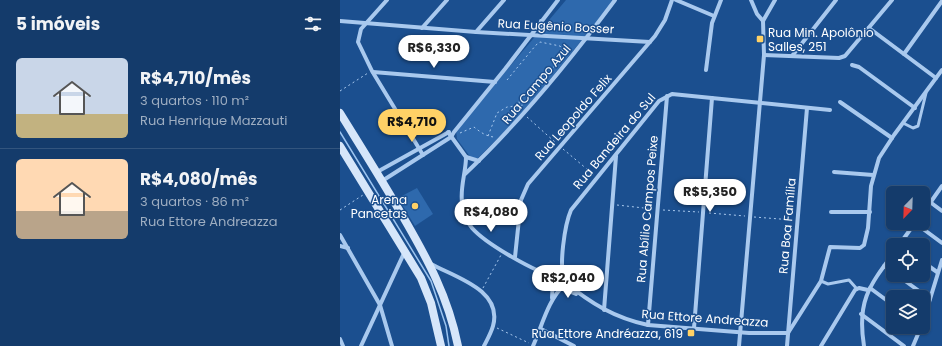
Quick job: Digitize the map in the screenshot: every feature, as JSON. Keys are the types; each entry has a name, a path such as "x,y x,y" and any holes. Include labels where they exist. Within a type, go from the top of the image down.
{"street":[{"path":"387,0 359,33 358,42 372,72 422,156"},
{"path":"422,28 446,0"},
{"path":"476,32 504,0"},
{"path":"382,181 451,138 454,132 558,0"},
{"name":"Rua Campo Azul","path":"465,174 524,115 615,0"},
{"name":"Rua Leopoldo Felix","path":"515,257 524,192 528,184 650,42 661,27 672,0"},
{"path":"676,0 714,16"},
{"path":"706,70 710,31 714,16 721,0"},
{"path":"751,0 757,14 763,21"},
{"path":"739,346 764,55 763,21 775,0"},
{"path":"792,56 836,0"},
{"path":"764,55 839,58 845,56 892,0"},
{"path":"904,54 942,1"},
{"path":"541,20 542,35"},
{"name":"Rua Eugênio Bosser","path":"340,21 476,32 587,37 650,42"},
{"path":"869,28 936,78"},
{"path":"852,65 859,67 915,108"},
{"path":"788,333 821,281 830,247 860,248 866,242 870,212 871,186 879,158 942,70"},
{"path":"372,72 494,82"},
{"name":"Rua Bandeira do Sul","path":"564,280 562,266 568,216 576,201 616,156 659,101 672,94 830,110"},
{"name":"Rua Abílio Campos Peixe","path":"648,325 656,209 667,96"},
{"path":"694,328 712,98"},
{"path":"840,102 892,138"},
{"name":"Rua Boa Família","path":"787,346 807,108"},
{"path":"340,113 377,172 431,264 444,294 458,346"},
{"path":"377,172 448,132 454,132"},
{"path":"448,132 466,156 479,161"},
{"path":"340,146 421,278 431,303 441,346"},
{"path":"466,156 462,199 467,220 479,234 504,252 544,274 554,285 552,300"},
{"path":"604,310 616,156"},
{"path":"834,172 873,175"},
{"path":"942,186 930,202 942,211"},
{"path":"831,212 870,212"},
{"path":"924,230 942,243"},
{"path":"340,236 380,305 392,346"},
{"path":"340,246 348,248"},
{"path":"361,346 405,250"},
{"path":"930,299 937,272 942,260"},
{"path":"864,346 861,314 869,289 886,263"},
{"path":"431,264 482,291 486,295 493,308 493,326 484,346"},
{"name":"Rua Bandeira do Sul","path":"554,285 562,266"},
{"path":"930,267 937,272"},
{"path":"544,274 557,277"},
{"name":"Rua Ettore Andreazza","path":"557,277 564,280 581,295 604,310 632,322 648,325 740,332 788,333"},
{"path":"533,346 552,300 564,280"},
{"path":"907,282 918,290"},
{"name":"Rua Ettore Andreazza","path":"554,285 581,295"},
{"path":"821,346 857,289 869,289 886,300"},
{"path":"861,314 904,346"},
{"path":"541,329 574,346"},
{"path":"913,346 918,334"},
{"path":"340,339 343,346"}],"lane":[{"path":"903,123 913,128 918,126 926,92"},
{"path":"821,281 828,284 850,280 857,289"}],"path":[{"path":"508,80 540,42 560,46 564,53 563,58 547,73"},
{"path":"340,91 372,72"},
{"path":"516,115 520,109 519,100"},
{"path":"488,136 497,113 507,107 520,106 534,102"},
{"path":"524,115 596,177"},
{"path":"458,133 474,127 488,136 497,136"},
{"path":"340,210 369,192"},
{"path":"612,205 798,220"},
{"path":"482,291 504,252"},
{"path":"493,326 533,346"}],"shaded area":[{"path":"566,0 614,0 524,112 478,158 471,158 457,139 456,130"},
{"name":"Arena Pancetas","path":"417,188 433,214 415,226 398,198"}],"waterway":[{"path":"340,132 431,281 446,326 449,346"}],"place":[{"name":"Rua Min. Apolônio Salles, 251","path":"760,39"},
{"name":"Arena Pancetas","path":"415,206"},
{"name":"Rua Ettore Andréazza, 619","path":"691,333"}]}
